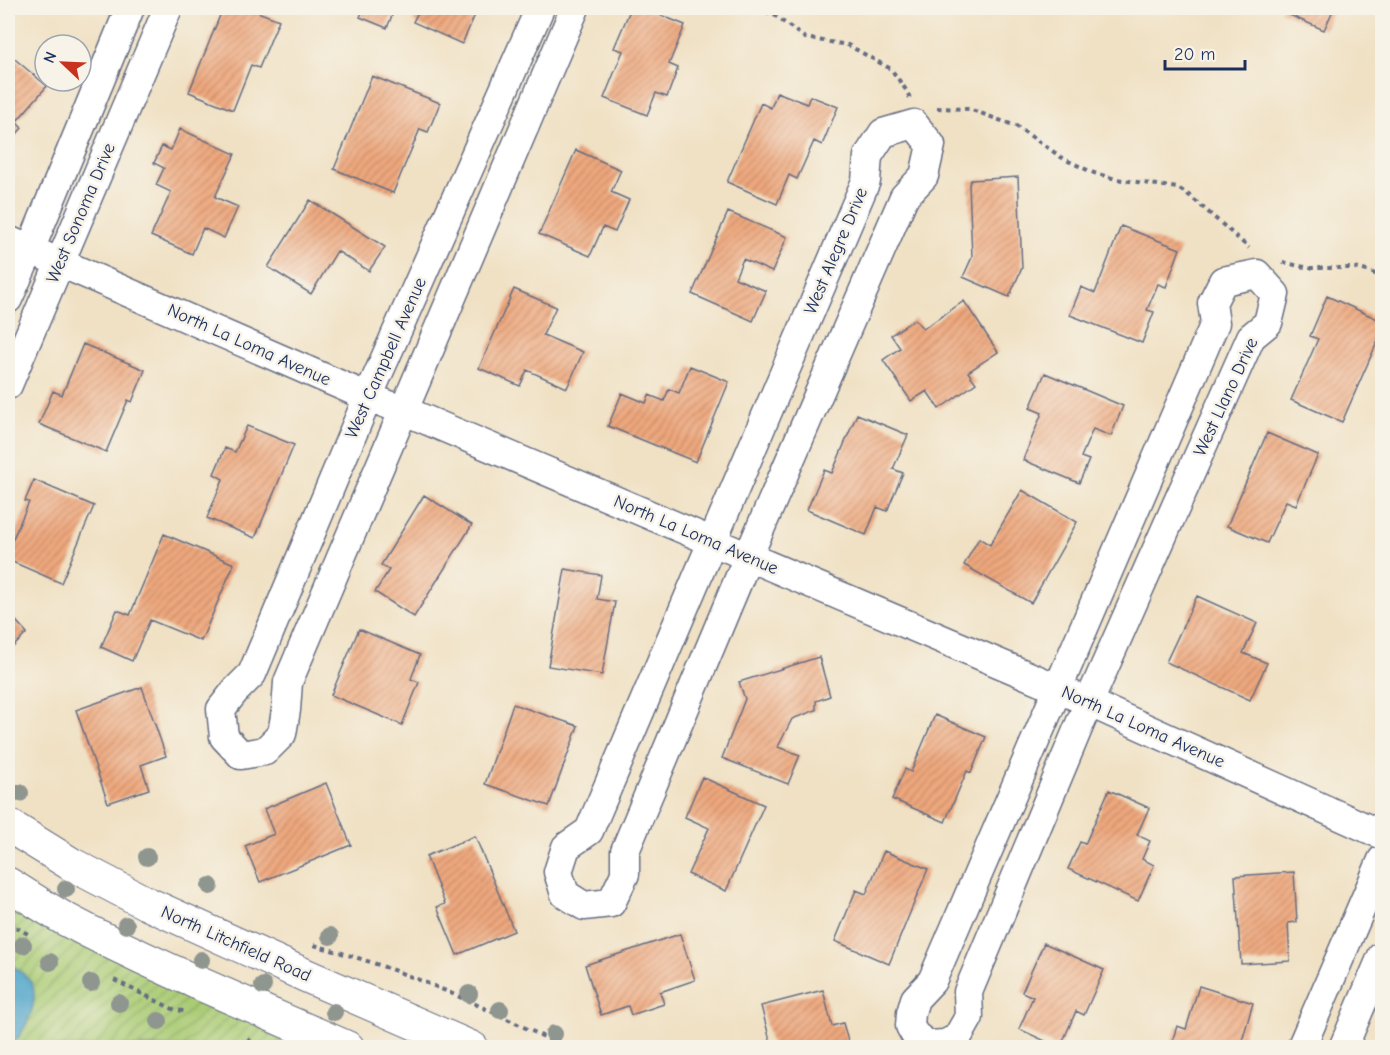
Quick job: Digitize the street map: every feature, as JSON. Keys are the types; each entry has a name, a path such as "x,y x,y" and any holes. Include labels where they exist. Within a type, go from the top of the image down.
{"main road":[{"name":"North Litchfield Road","path":"16,812 71,864 146,903 472,1047"},
{"path":"8,884 60,916 106,940 348,1047"}],"street":[{"name":"West Sonoma Drive","path":"8,385 168,8"},
{"name":"West Campbell Avenue","path":"540,8 368,397 252,674 221,709 224,737 241,755 265,752 282,734 288,682 575,8"},
{"name":"West Sonoma Drive","path":"8,299 19,245 126,17 154,40"},
{"name":"West Alegre Drive","path":"916,116 931,145 924,176 904,197 748,557 625,851 625,873 611,903 584,906 565,894 558,872 566,847 589,831 866,181 868,156 883,133 916,116"},
{"path":"480,144 512,158"},
{"name":"North La Loma Avenue","path":"19,245 368,397 1057,688 1383,835"},
{"name":"West Llano Drive","path":"1266,266 1275,294 1268,323 1251,337 1089,702 968,992 969,1017 957,1038 945,1044 928,1046 915,1035 910,1026 915,999 932,981 1215,323 1212,303 1223,281 1266,266"},
{"name":"West Alegre Drive","path":"805,323 843,339"},
{"path":"1152,470 1186,483"},
{"path":"295,572 329,586"},
{"path":"635,724 672,738"},
{"path":"1301,1047 1383,860"},
{"path":"978,872 1012,885"},
{"path":"1317,1010 1348,1036 1383,956"}],"path":[{"path":"757,8 774,15 805,38 848,45 891,69 912,101 916,116 969,109 1016,126 1064,159 1094,173 1116,180 1178,188 1254,252 1266,266 1355,268 1383,278"},
{"path":"8,789 16,812"},
{"path":"309,943 421,981 566,1047"}],"green space":[{"path":"8,900 321,1047 8,1047"}],"water":[{"path":"8,962 28,978 32,984 34,1000 29,1019 19,1036 8,1047"}],"building":[{"path":"223,8 247,8 279,20 259,68 251,65 233,110 189,92"},
{"path":"364,8 395,8 387,28 360,17"},
{"path":"420,8 478,8 462,44 413,22"},
{"path":"631,8 643,8 685,25 669,64 678,68 667,97 656,93 647,115 604,98 623,51 614,48"},
{"path":"1282,8 1334,8 1324,30 1280,11"},
{"path":"10,55 33,74 33,93 41,93 16,122 22,128 8,144 8,58"},
{"path":"372,76 440,103 428,132 420,129 393,193 334,169"},
{"path":"777,92 807,104 810,96 838,107 822,145 814,141 797,179 789,175 777,204 727,182 761,103 771,108"},
{"path":"180,129 235,154 215,197 238,207 224,238 203,228 192,254 151,236 171,192 156,185 164,168 154,163 162,146 171,150"},
{"path":"576,150 621,170 611,192 629,200 615,232 603,227 590,256 539,234"},
{"path":"1018,177 1022,268 1009,297 963,277 972,257 969,184 971,180"},
{"path":"310,200 385,247 369,271 337,251 311,294 268,267"},
{"path":"728,212 787,237 772,272 743,259 735,278 766,291 753,321 692,294"},
{"path":"1121,226 1180,249 1166,287 1158,284 1147,310 1154,312 1142,343 1070,315 1081,287 1095,293"},
{"path":"514,289 556,307 543,335 583,352 567,388 527,370 520,386 479,368"},
{"path":"1327,296 1382,321 1382,331 1342,422 1291,400 1318,339 1310,336"},
{"path":"964,301 998,352 968,372 976,383 939,409 927,391 911,401 883,360 900,348 891,335 915,319 923,329"},
{"path":"83,344 145,370 132,402 128,400 106,452 39,424 53,391 62,395"},
{"path":"690,366 729,382 696,462 608,426 622,393 646,403 649,395 664,401 669,389 679,393"},
{"path":"1045,373 1123,406 1111,436 1093,429 1081,457 1089,460 1079,483 1023,460 1042,413 1030,408"},
{"path":"857,414 908,435 893,469 903,473 887,511 877,507 866,535 807,510 824,470 832,473"},
{"path":"247,426 294,445 255,538 207,518 223,479 214,474 225,448 235,452"},
{"path":"1267,433 1318,455 1296,505 1286,501 1267,543 1227,526"},
{"path":"34,480 94,506 61,583 8,560 8,550 29,502 25,501"},
{"path":"1022,490 1077,522 1031,603 964,565 979,538 990,545"},
{"path":"424,495 472,525 414,617 375,592 389,570 381,565"},
{"path":"164,534 234,564 201,641 150,620 132,661 101,647 117,610 130,615"},
{"path":"565,569 601,575 597,599 615,602 602,675 548,666"},
{"path":"1197,596 1257,623 1243,653 1267,663 1250,700 1166,662"},
{"path":"8,612 27,633 8,652"},
{"path":"359,629 420,655 411,679 419,682 402,725 331,695"},
{"path":"819,657 830,696 816,701 816,710 792,719 778,747 800,755 788,784 722,758 745,699 739,682"},
{"path":"142,687 166,756 141,765 149,789 108,803 76,710"},
{"path":"513,704 578,726 549,806 485,784"},
{"path":"935,715 986,737 971,773 967,771 945,822 892,799 905,769 911,772"},
{"path":"702,777 764,805 726,891 688,874 709,828 685,817"},
{"path":"326,783 351,845 260,882 245,846 274,834 264,809"},
{"path":"1109,790 1149,808 1137,835 1150,841 1142,859 1154,865 1138,901 1068,869 1080,842 1085,844"},
{"path":"475,836 514,931 457,955 437,907 445,904 426,856"},
{"path":"884,851 928,869 889,964 835,941 856,890 866,894"},
{"path":"1294,872 1297,922 1288,923 1290,961 1241,964 1235,876"},
{"path":"680,934 695,980 660,992 664,1004 631,1015 628,1006 601,1015 585,965"},
{"path":"1044,943 1104,970 1084,1015 1076,1011 1060,1048 1019,1029 1033,997 1022,992"},
{"path":"1199,986 1253,1003 1240,1048 1170,1048 1177,1026 1186,1029"},
{"path":"823,990 832,1026 843,1023 850,1048 772,1048 761,1006"}]}
